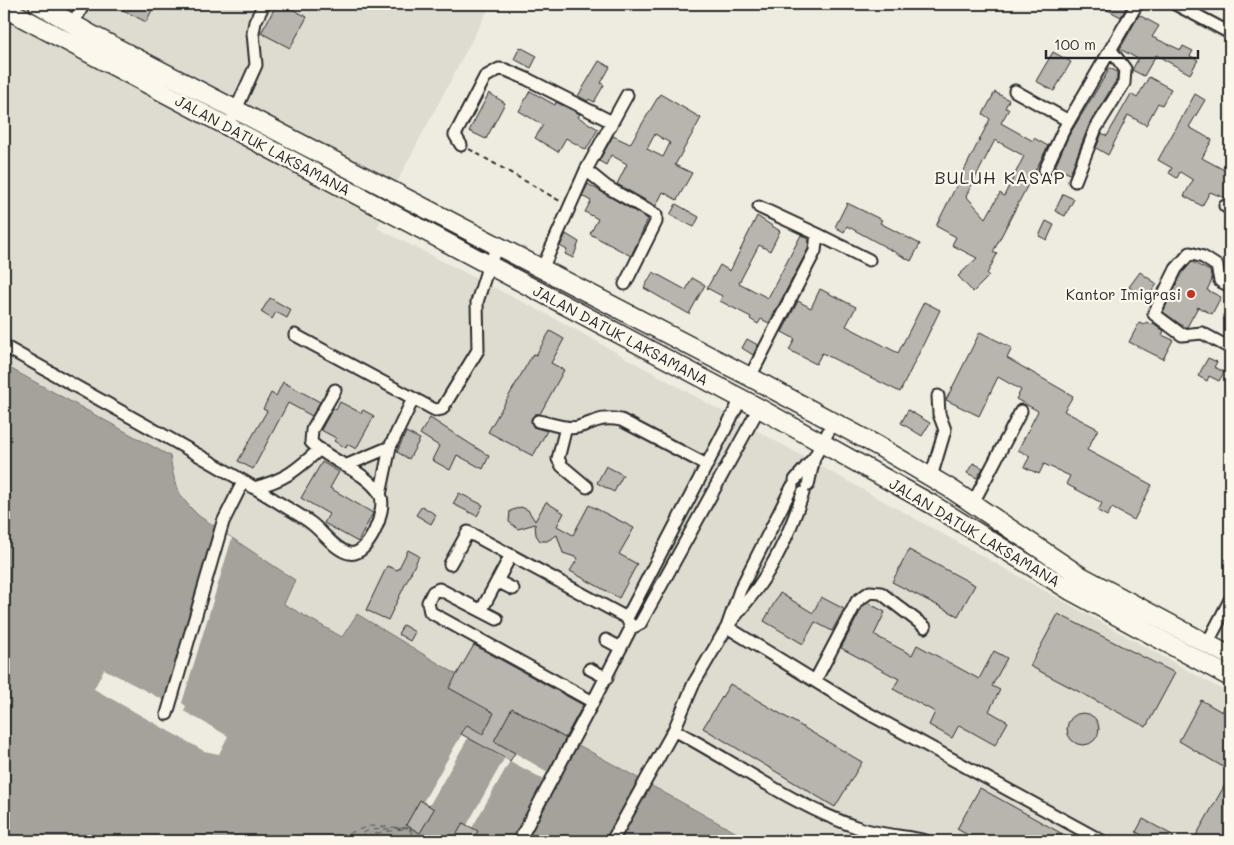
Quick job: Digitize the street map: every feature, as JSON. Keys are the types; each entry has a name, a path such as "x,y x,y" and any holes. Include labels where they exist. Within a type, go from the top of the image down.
{"highway":[{"name":"JALAN DATUK LAKSAMANA","path":"38,4 94,36 750,376 931,477 973,503 1079,575 1229,654"},
{"name":"JALAN DATUK LAKSAMANA","path":"4,8 759,408 818,450 933,505 1071,591 1230,677"},
{"path":"1071,591 1079,575"}],"street":[{"path":"73,23 84,4"},
{"path":"228,126 256,65 255,22 264,4"},
{"path":"1046,170 1069,121 1137,4"},
{"path":"1175,4 1230,33"},
{"path":"1075,181 1093,135 1124,83 1124,69 1111,50"},
{"path":"461,145 455,135 470,105 485,77 499,69 527,79 612,122"},
{"path":"1015,91 1069,121"},
{"path":"542,269 586,170 627,95"},
{"path":"586,170 607,187 656,215 656,222 625,284"},
{"path":"759,207 869,260"},
{"path":"750,376 814,251 817,234"},
{"path":"295,335 413,399 435,410 442,409 480,345 476,310 488,264 498,246"},
{"path":"1230,286 1220,281 1217,266 1203,257 1190,253 1176,269 1154,314 1182,335 1202,333 1230,348"},
{"path":"4,346 254,488 311,523 346,553 352,554 358,553 367,544 382,514 380,495 390,447 413,399"},
{"path":"335,390 310,437 311,442 372,484 380,495"},
{"path":"931,477 945,430 939,414 938,396"},
{"path":"519,841 607,678 621,648 629,623 707,465 742,399"},
{"path":"450,564 468,532 629,623 640,624 759,408"},
{"path":"973,503 1021,411"},
{"path":"538,421 566,427 577,427 594,420 609,418 621,420 707,465"},
{"path":"726,627 740,590 793,483 818,450 833,423"},
{"path":"566,427 558,459 562,466 587,487"},
{"path":"345,466 390,447"},
{"path":"254,488 278,482 320,449"},
{"path":"612,841 674,730 694,682 726,627 758,587 772,563 792,525 818,450"},
{"path":"166,714 224,522 243,482"},
{"path":"481,611 511,555"},
{"path":"497,581 513,589"},
{"path":"497,619 439,589 433,592 428,602 430,612 594,702"},
{"path":"815,681 857,601 870,592 881,593 925,627"},
{"path":"1207,644 1230,600"},
{"path":"726,627 862,710 1102,841"},
{"path":"606,640 621,648"},
{"path":"590,669 607,678"},
{"path":"674,730 778,790 829,816 882,838 926,841"}],"path":[{"path":"461,145 569,206"}],"shaded area":[{"path":"4,4 491,4 401,174 377,228 558,320 1230,694 1230,841 751,841 512,708 357,614 343,638 284,604 186,504 176,488 170,456 4,365"},
{"path":"4,365 170,456 173,475 178,489 185,502 199,516 295,580 284,604 342,637 357,614 512,708 751,841 4,841"}],"pier":[{"path":"225,534 232,538 182,703 186,706 184,711 228,736 219,754 204,751 94,689 104,669 173,705"},
{"path":"456,675 512,708 494,741 548,772 567,739 575,744 522,841 512,841 543,785 541,783 543,779 510,761 472,828 478,831 472,841 453,841 463,823 467,825 504,759 468,738 429,806 434,809 420,833 406,825 420,800 423,802 467,725 483,733 494,714 449,688"}],"building":[{"path":"127,4 140,4 152,10 146,22 123,10"},
{"path":"277,4 283,4 307,17 290,48 261,33"},
{"path":"1096,4 1128,4 1121,17"},
{"path":"1139,15 1159,26 1152,37 1181,50 1183,46 1193,51 1190,56 1198,60 1190,74 1156,55 1144,76 1132,70 1138,59 1120,49"},
{"path":"520,47 537,56 531,68 514,59"},
{"path":"1053,52 1071,62 1054,91 1036,81"},
{"path":"599,61 610,67 601,83 604,85 594,102 589,99 588,101 578,96"},
{"path":"1110,68 1117,72 1117,79 1089,125 1070,174 1055,167 1068,137"},
{"path":"1149,77 1171,89 1162,105 1158,103 1146,125 1128,115 1108,155 1096,148 1102,133 1107,136 1131,94 1137,98"},
{"path":"530,91 555,105 556,102 580,114 578,117 598,129 586,150 566,138 558,152 535,138 543,125 519,111"},
{"path":"995,92 1009,100 1005,108 1009,109 1001,123 1033,141 1034,138 1048,146 993,252 997,254 987,274 989,276 973,292 958,276 977,258 952,245 956,237 936,226 990,119 983,114","holes":["995,140 1024,156 1004,196 1000,193 986,218 966,196"]},
{"path":"489,93 505,103 486,139 469,131"},
{"path":"660,94 701,118 675,165 692,173 677,200 663,192 656,206 617,184 627,164 611,155 606,165 599,161 613,136 630,144","holes":["655,134 670,143 663,157 647,149"]},
{"path":"1195,94 1205,100 1189,127 1212,140 1202,158 1230,173 1230,200 1210,192 1202,206 1184,196 1193,180 1180,172 1177,178 1169,173 1172,168 1158,160"},
{"path":"588,184 648,219 631,256 590,234 598,219 585,212 591,201 582,196"},
{"path":"1063,194 1074,199 1065,216 1055,211"},
{"path":"847,203 882,220 880,223 920,244 911,261 847,226 844,232 835,227"},
{"path":"676,204 699,217 694,227 670,215"},
{"path":"757,216 780,231 770,251 759,245 739,283 768,298 801,235 809,239 808,249 769,323 761,319 758,324 750,319 751,317 720,301 722,296 707,288 720,265 730,271"},
{"path":"1046,221 1054,225 1047,240 1039,236"},
{"path":"566,234 579,242 573,258 565,254 567,250 560,246"},
{"name":"Kantor Imigrasi","path":"1192,262 1210,271 1212,280 1207,290 1221,297 1212,314 1198,307 1187,327 1184,327 1163,312 1182,273"},
{"path":"653,272 686,290 692,278 705,285 689,314 644,288"},
{"path":"1140,272 1157,284 1146,299 1129,287"},
{"path":"820,289 856,307 846,326 898,353 924,302 940,310 900,392 822,353 816,364 789,350 795,339 782,332 798,301 811,308"},
{"path":"270,298 291,310 287,318 276,312 272,319 261,312"},
{"path":"1146,322 1152,325 1153,323 1164,331 1162,335 1173,340 1163,359 1129,342 1139,323 1144,325"},
{"path":"550,331 564,339 551,363 564,370 540,414 535,414 531,419 533,427 547,431 533,456 488,432 533,354 536,355"},
{"path":"980,332 1012,348 1007,358 1073,396 1064,411 1098,429 1087,450 1152,485 1134,520 1112,508 1107,516 1098,511 1102,503 1066,484 1070,476 1044,464 1039,474 1024,467 1030,456 1018,450 1038,411 1016,399 1021,390 998,377 979,416 946,400"},
{"path":"747,339 758,345 753,355 742,348"},
{"path":"1208,358 1217,362 1214,367 1224,372 1219,381 1209,376 1207,381 1198,376"},
{"path":"283,382 320,402 312,416 288,403 253,469 238,461 267,411 263,409 271,393 276,396"},
{"path":"340,402 361,413 363,410 374,416 356,449 347,444 346,448 334,441 336,438 321,430 333,408 336,410"},
{"path":"908,410 930,423 922,436 901,423"},
{"path":"430,418 489,456 483,469 457,455 450,470 432,460 439,446 420,434"},
{"path":"406,432 420,439 409,459 397,452"},
{"path":"322,462 339,472 330,488 373,513 358,542 324,523 329,514 301,498"},
{"path":"973,463 983,468 977,478 967,473"},
{"path":"606,466 623,475 614,492 597,483"},
{"path":"459,493 483,505 477,516 453,504"},
{"path":"546,502 564,513 557,526 573,535 589,505 634,528 619,554 637,564 619,598 570,571 578,558 563,553 557,535 547,541 540,541 536,535 535,524 518,529 509,522 510,511 521,507 528,510 535,521"},
{"path":"422,506 436,515 431,524 416,515"},
{"path":"408,550 419,556 388,620 366,610 387,566 398,570"},
{"path":"909,550 975,585 958,616 892,582"},
{"path":"780,593 813,613 821,597 844,609 832,631 815,622 803,644 764,621"},
{"path":"868,603 885,612 874,635 912,655 917,645 979,679 994,651 1007,658 992,686 1000,690 989,711 1008,722 995,745 959,725 952,738 929,725 935,712 893,689 899,679 841,648 863,606"},
{"path":"1058,614 1175,673 1146,727 1030,666"},
{"path":"403,625 415,632 410,641 398,634"},
{"path":"474,645 583,705 565,738 512,708 494,741 515,753 510,761 461,734 467,725 483,734 494,713 449,688"},
{"path":"730,684 862,762 835,807 703,728"},
{"path":"1230,697 1230,771 1179,741 1201,700 1222,712"},
{"path":"1083,713 1089,714 1094,718 1098,723 1098,735 1094,740 1089,744 1083,745 1077,744 1072,740 1068,735 1067,729 1068,723 1072,718 1077,714"},
{"path":"1230,776 1230,836 1227,841 1193,841"},
{"path":"980,788 1075,841 979,841 957,829"},
{"path":"420,800 434,809 420,833 406,825"},
{"path":"1143,819 1174,836 1171,841 1154,841 1136,832"},
{"path":"463,823 478,831 472,841 453,841"}],"waterway":[{"path":"4,55 7,40"}],"ferry route":[{"path":"328,841 369,826 410,828"},
{"path":"342,841 370,830 403,828"},
{"path":"355,841 372,834 408,828"},
{"path":"411,828 412,841"},
{"path":"404,841 411,828"}],"place":[{"name":"Kantor Imigrasi","path":"1191,294"}],"district":[{"name":"BULUH KASAP","path":"1000,177"}]}
